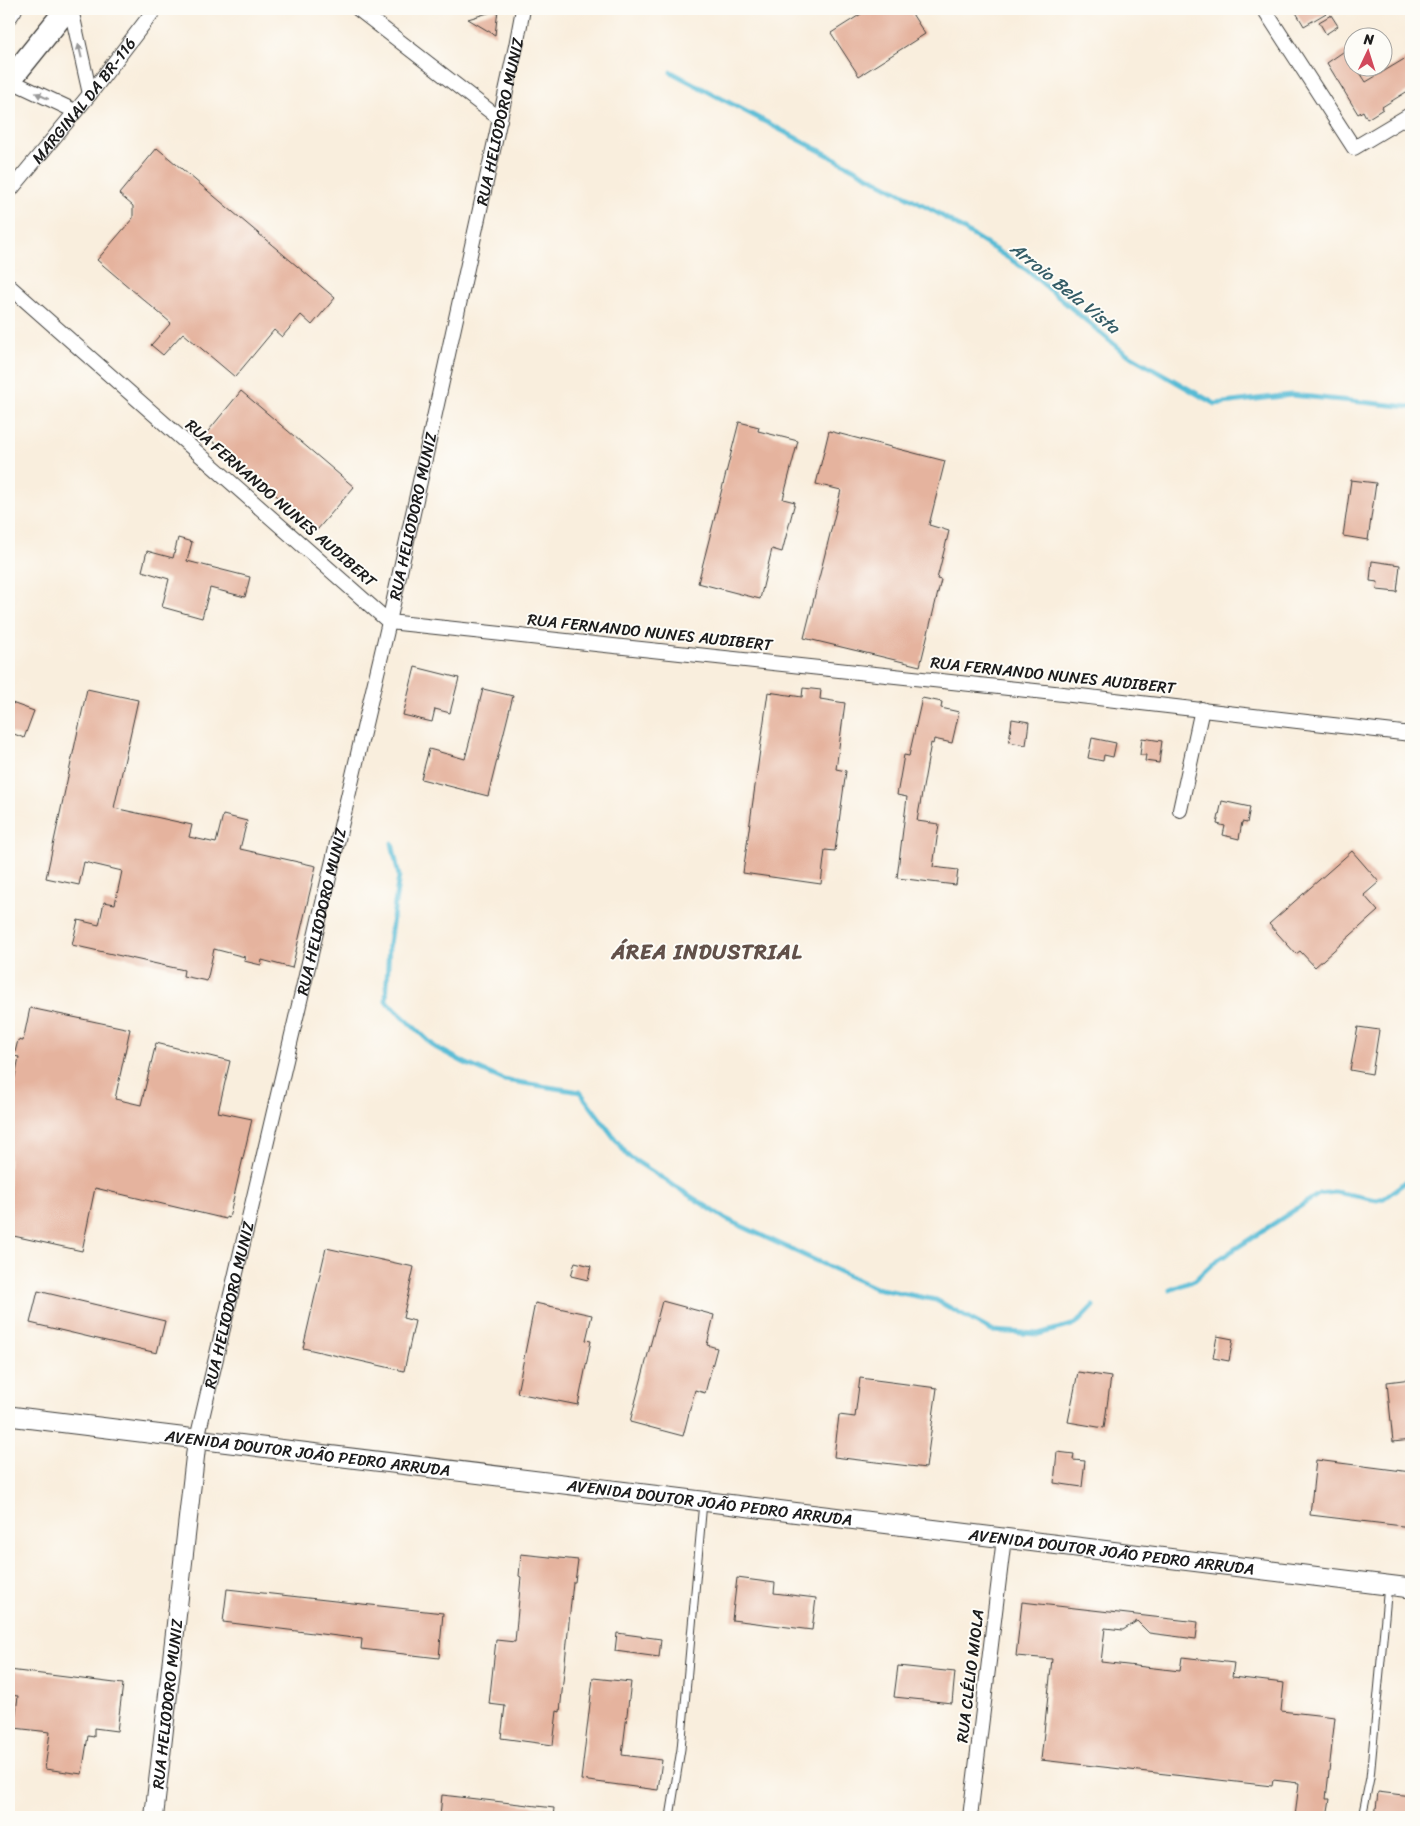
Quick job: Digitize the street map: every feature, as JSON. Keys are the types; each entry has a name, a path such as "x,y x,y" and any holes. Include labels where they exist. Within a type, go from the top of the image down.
{"highway":[{"path":"9,81 69,9"}],"main road":[{"name":"AVENIDA DOUTOR JOÃO PEDRO ARRUDA","path":"9,1416 1411,1588"}],"street":[{"path":"9,15 13,9"},
{"path":"69,9 90,94"},
{"name":"MARGINAL DA BR-116","path":"9,192 90,94 155,9"},
{"path":"358,9 500,119"},
{"name":"RUA HELIODORO MUNIZ","path":"154,1817 197,1439 389,622 500,119 522,9"},
{"path":"1264,9 1354,148 1411,114"},
{"path":"9,81 75,111"},
{"name":"RUA FERNANDO NUNES AUDIBERT","path":"9,286 389,622 1411,734"},
{"path":"1180,810 1202,710"},
{"name":"RUA CLÉLIO MIOLA","path":"970,1817 1004,1538"}],"lane":[{"path":"670,1817 681,1749 703,1501"},
{"path":"1362,1817 1370,1778 1388,1585"}],"building":[{"path":"869,9 909,9 925,34 859,76 831,33"},
{"path":"1294,9 1333,9 1304,26"},
{"path":"498,10 495,35 468,19"},
{"path":"1331,15 1338,26 1326,34 1319,22"},
{"path":"1342,53 1342,78 1363,78 1366,82 1373,78 1392,78 1392,66 1411,55 1411,89 1367,119 1363,111 1358,114 1327,63"},
{"path":"157,148 335,298 312,325 301,315 282,337 274,330 235,377 183,333 163,355 151,345 171,323 97,260 133,218 133,206 119,194"},
{"path":"241,391 354,487 317,530 205,435"},
{"path":"739,422 759,427 758,431 798,441 783,499 795,502 782,552 772,549 760,599 698,583"},
{"path":"829,431 945,461 929,525 949,531 937,579 941,580 920,666 804,638 841,490 816,484"},
{"path":"1351,480 1376,483 1368,540 1343,536"},
{"path":"178,538 192,542 187,561 250,577 245,597 210,588 202,618 162,607 169,579 142,571 147,551 173,558"},
{"path":"1372,561 1400,565 1397,592 1377,590 1378,582 1370,581"},
{"path":"415,667 459,678 450,713 435,709 432,722 403,715"},
{"path":"803,688 821,690 820,699 845,703 836,769 846,771 835,851 825,850 821,884 743,873 768,692 802,697"},
{"path":"87,689 138,700 114,808 192,825 189,837 216,843 223,815 247,821 240,849 316,866 292,968 262,960 261,965 244,961 245,957 214,949 207,981 183,976 184,970 72,945 78,920 99,925 104,902 115,904 122,871 84,862 79,885 46,878"},
{"path":"483,689 513,696 488,796 421,779 429,749 465,759"},
{"path":"922,698 942,702 941,708 959,712 952,743 934,739 933,744 931,743 917,821 939,824 933,867 958,870 956,885 897,878 907,797 897,795 904,755 909,756"},
{"path":"9,702 34,711 24,738 9,732"},
{"path":"1012,719 1029,722 1026,745 1009,742"},
{"path":"1092,738 1116,743 1113,757 1104,755 1103,761 1088,758"},
{"path":"1142,738 1162,741 1159,763 1145,761 1146,755 1140,755"},
{"path":"1222,801 1250,807 1247,823 1242,822 1239,839 1223,835 1225,826 1217,824"},
{"path":"1352,851 1379,882 1364,895 1378,911 1315,967 1300,951 1296,954 1269,924"},
{"path":"30,1008 130,1029 115,1099 141,1105 156,1043 230,1061 218,1112 252,1119 229,1218 226,1217 226,1219 95,1188 82,1251 9,1235 9,1095 11,1096 19,1057 14,1056 18,1040 23,1041"},
{"path":"1358,1027 1379,1030 1372,1074 1350,1070"},
{"path":"326,1248 414,1267 403,1318 415,1321 404,1371 303,1348"},
{"path":"575,1262 591,1266 588,1280 571,1276"},
{"path":"38,1291 165,1321 157,1353 30,1323"},
{"path":"662,1301 714,1315 707,1345 717,1348 705,1393 695,1390 683,1436 630,1422"},
{"path":"535,1303 592,1315 586,1340 591,1341 578,1405 517,1393"},
{"path":"1217,1336 1233,1339 1229,1361 1213,1358"},
{"path":"1078,1372 1111,1377 1104,1428 1068,1422"},
{"path":"860,1378 937,1388 926,1468 834,1457 839,1415 855,1417"},
{"path":"1411,1379 1411,1440 1393,1442 1387,1382"},
{"path":"1057,1452 1074,1454 1073,1460 1085,1461 1082,1487 1054,1483"},
{"path":"1316,1460 1411,1472 1411,1527 1310,1515"},
{"path":"521,1554 578,1560 575,1582 573,1582 560,1712 557,1711 553,1745 501,1738 505,1706 489,1704 496,1640 515,1642 521,1577 519,1576"},
{"path":"737,1578 775,1583 774,1593 816,1598 812,1630 732,1620"},
{"path":"227,1589 443,1613 439,1658 361,1649 362,1639 223,1622"},
{"path":"1022,1602 1198,1622 1196,1639 1149,1633 1137,1621 1123,1630 1105,1628 1101,1662 1180,1671 1182,1657 1234,1663 1232,1677 1284,1683 1281,1711 1335,1717 1326,1799 1330,1799 1327,1817 1295,1817 1299,1783 1273,1780 1272,1786 1041,1760 1052,1659 1016,1656"},
{"path":"617,1633 661,1639 659,1657 615,1651"},
{"path":"898,1666 955,1672 952,1703 894,1697"},
{"path":"9,1670 123,1684 117,1731 94,1728 94,1737 88,1736 82,1774 45,1769 50,1732 14,1728 18,1696 9,1695"},
{"path":"593,1678 631,1682 622,1755 662,1760 658,1790 581,1780"},
{"path":"1378,1792 1411,1796 1411,1817 1375,1817"},
{"path":"442,1795 554,1808 553,1817 440,1817"}],"waterway":[{"name":"Arroio Bela Vista","path":"671,72 936,212 1027,270 1122,351 1215,404 1291,395 1411,407"},
{"path":"392,843 399,876 389,944 386,1001 435,1047 504,1080 580,1092 628,1156 726,1219 875,1288 936,1300 992,1331 1038,1334 1076,1324 1093,1306"},
{"path":"1170,1290 1195,1280 1212,1264 1319,1194 1335,1192 1377,1200 1384,1198 1411,1178"}],"district":[{"name":"ÁREA INDUSTRIAL","path":"707,952"}]}
